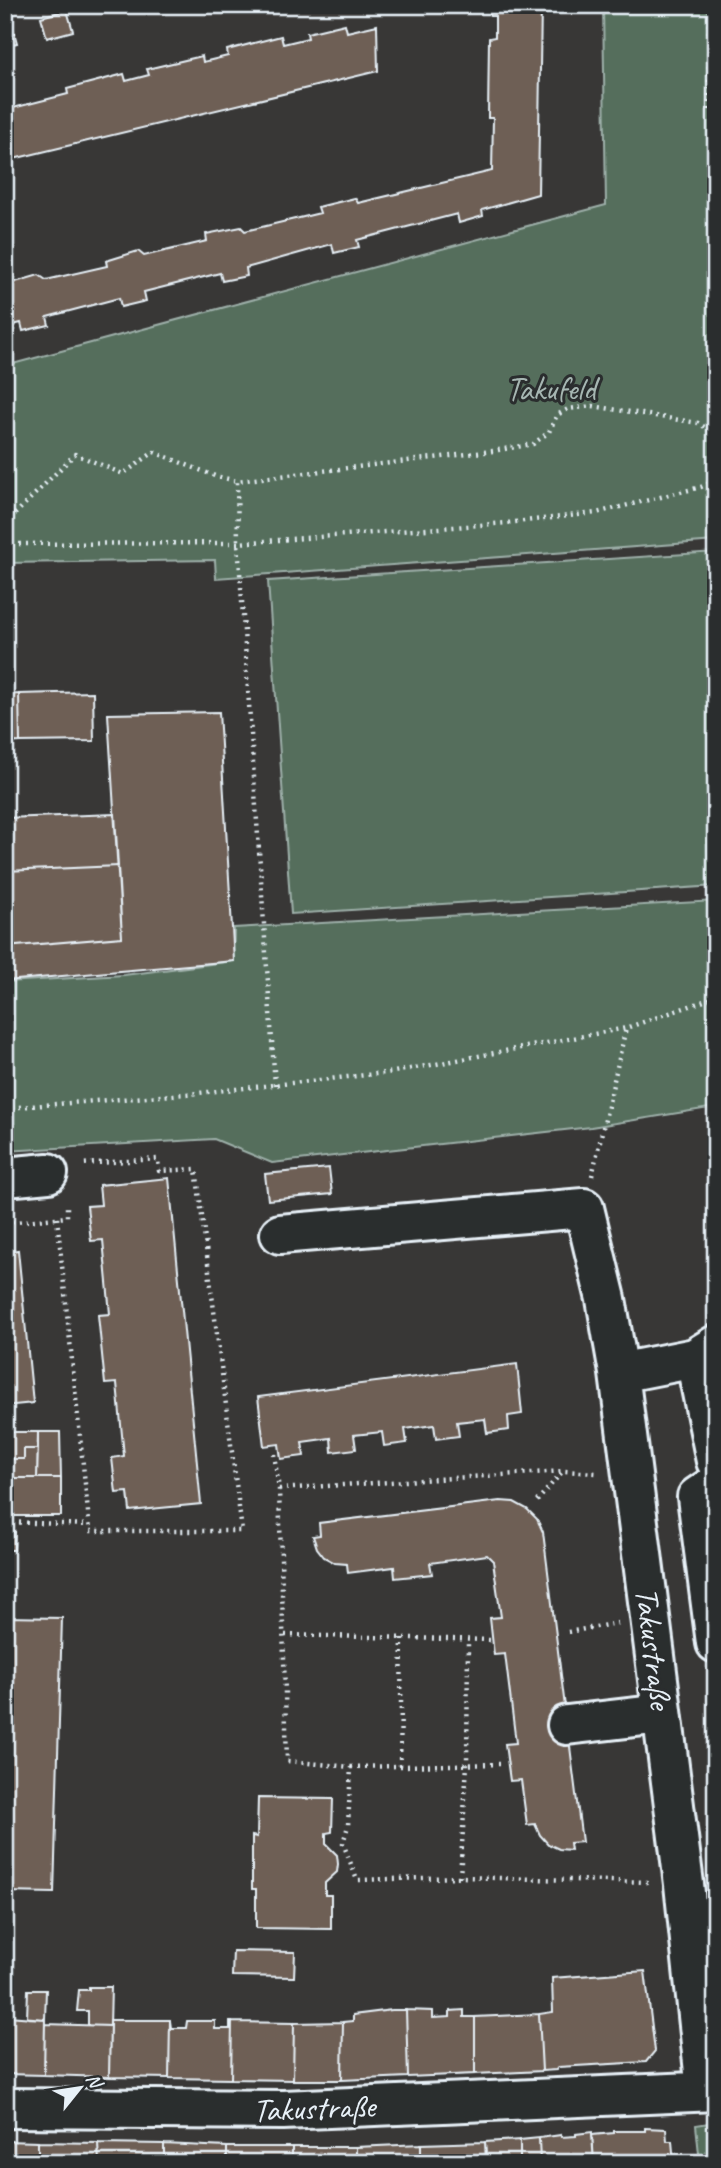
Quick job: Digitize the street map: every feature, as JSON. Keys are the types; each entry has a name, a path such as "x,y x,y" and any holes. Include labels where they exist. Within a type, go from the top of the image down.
{"street":[{"path":"5,1177 65,1176"},
{"path":"280,1234 584,1208"},
{"name":"Takustraße","path":"5,2108 282,2110 711,2091 619,1373 607,1299 584,1208"},
{"path":"619,1373 705,1351 716,1461"},
{"path":"716,1484 697,1497 716,1643"},
{"path":"567,1725 662,1714"}],"path":[{"path":"709,5 709,110"},
{"path":"5,524 75,454 123,474 154,452 215,477 237,481 382,465 533,444 549,432 557,415 568,409 593,406 698,423 716,434"},
{"path":"5,544 238,543 507,523 596,513 701,487 716,480"},
{"path":"237,481 238,543 275,1085"},
{"path":"5,1108 199,1093 394,1072 626,1028 716,997"},
{"path":"584,1208 626,1028"},
{"path":"5,1223 67,1217 65,1176 158,1159 159,1171 196,1169 242,1531 90,1531 57,1218"},
{"path":"274,1454 279,1489 287,1761 351,1767 500,1764"},
{"path":"279,1489 564,1471 632,1475"},
{"path":"537,1501 564,1471"},
{"path":"5,1522 89,1525"},
{"path":"568,1632 650,1618"},
{"path":"285,1636 491,1640"},
{"path":"400,1766 402,1637"},
{"path":"460,1877 467,1765 468,1640"},
{"path":"351,1767 348,1826 343,1843 356,1880 460,1877 684,1884"}],"green space":[{"name":"Takufeld","path":"603,5 716,5 716,541 216,578 215,560 5,563 5,366 606,205"},
{"path":"716,552 716,886 291,914 268,581"},
{"path":"716,901 716,1107 591,1127 272,1163 214,1139 5,1151 5,982 124,975 233,961 234,928"},
{"path":"716,2122 716,2163 700,2163 696,2125"}],"building":[{"path":"490,5 541,5 538,194 482,210 483,216 459,223 457,214 357,240 359,247 334,253 332,244 246,268 247,276 222,281 220,273 144,292 146,301 121,307 119,298 47,317 49,325 23,331 21,323 5,327 5,285 39,275 46,280 107,266 106,261 138,251 144,256 207,241 206,234 241,227 245,231 320,213 318,207 355,198 358,203 492,171 493,118 488,118 489,38 495,37 495,16 490,16"},
{"path":"67,10 73,31 47,38 41,17"},
{"path":"9,14 17,43 5,46 5,15"},
{"path":"345,24 347,32 377,25 378,71 5,161 5,110 68,94 67,89 124,74 126,81 149,75 147,69 202,56 203,62 228,56 227,50 281,36 283,44 308,38 307,33"},
{"path":"93,692 94,741 20,742 19,694"},
{"path":"19,694 20,742 5,743 5,695"},
{"path":"219,712 234,961 5,981 5,947 122,937 108,714"},
{"path":"115,814 118,866 5,871 5,818"},
{"path":"118,866 122,937 5,947 5,871"},
{"path":"329,1168 332,1194 268,1200 265,1174"},
{"path":"169,1178 201,1504 130,1511 128,1492 116,1493 112,1458 124,1456 117,1383 105,1384 98,1315 110,1314 103,1240 91,1241 87,1206 101,1205 99,1185"},
{"path":"18,1250 33,1403 5,1406 5,1252"},
{"path":"517,1364 522,1414 508,1416 509,1430 487,1433 485,1419 457,1422 459,1436 436,1439 434,1425 405,1429 407,1443 384,1446 382,1432 354,1435 356,1449 332,1452 331,1438 302,1442 304,1456 281,1459 279,1444 264,1446 258,1397"},
{"path":"6,1432 38,1432 38,1449 24,1449 24,1459 5,1459"},
{"path":"38,1432 60,1432 61,1478 37,1478"},
{"path":"24,1449 38,1449 37,1478 5,1478 5,1459 24,1459"},
{"path":"5,1478 61,1478 61,1516 5,1516"},
{"path":"500,1501 514,1502 527,1509 537,1519 543,1532 582,1842 570,1843 571,1850 548,1844 535,1824 527,1825 521,1780 510,1781 505,1744 516,1743 505,1654 494,1655 490,1618 501,1617 493,1561 487,1555 430,1563 432,1574 395,1578 394,1567 348,1573 347,1564 335,1563 324,1557 313,1536 320,1535 319,1523"},
{"path":"5,1531 15,1532 14,1550 5,1550"},
{"path":"5,1617 62,1618 54,1893 5,1892"},
{"path":"258,1798 333,1799 332,1832 326,1833 326,1844 337,1855 338,1864 337,1872 325,1883 325,1895 331,1895 331,1929 256,1928 256,1889 252,1889 252,1836 257,1837"},
{"path":"233,1951 295,1952 294,1977 232,1976"},
{"path":"645,1971 655,2051 646,2062 558,2067 556,2070 542,2071 539,2014 553,2012 552,1978"},
{"path":"89,1987 111,1987 110,2026 88,2026 88,2011 77,2011 79,1990 89,1990"},
{"path":"28,1990 46,1990 45,2019 27,2018"},
{"path":"406,2010 408,2077 342,2080 343,2022 353,2021 353,2015"},
{"path":"406,2010 433,2011 433,2018 450,2017 450,2011 464,2010 464,2017 475,2017 475,2074 408,2077"},
{"path":"539,2014 542,2071 475,2074 475,2017"},
{"path":"5,2018 45,2019 44,2075 5,2074"},
{"path":"110,2020 170,2020 169,2078 109,2077"},
{"path":"170,2021 171,2028 186,2028 187,2021 215,2021 215,2029 230,2029 232,2022 231,2079 169,2078"},
{"path":"232,2022 294,2023 293,2080 231,2079"},
{"path":"343,2022 342,2080 293,2080 294,2023"},
{"path":"45,2024 110,2026 109,2077 44,2075"},
{"path":"645,2128 666,2129 667,2141 672,2141 674,2163 594,2163 592,2135 614,2131 645,2131"},
{"path":"592,2132 594,2163 540,2163 539,2138 576,2136"},
{"path":"539,2138 540,2163 520,2163 520,2140"},
{"path":"520,2140 520,2163 487,2163 485,2142"},
{"path":"5,2141 38,2142 38,2163 5,2163"},
{"path":"38,2142 98,2143 99,2163 38,2163"},
{"path":"485,2142 486,2163 421,2163 421,2144"},
{"path":"98,2143 164,2144 164,2163 99,2163"},
{"path":"164,2144 227,2147 227,2163 164,2163"},
{"path":"421,2144 421,2163 356,2163 356,2147"},
{"path":"227,2147 292,2147 292,2163 227,2163"},
{"path":"292,2147 356,2147 356,2163 292,2163"}]}
